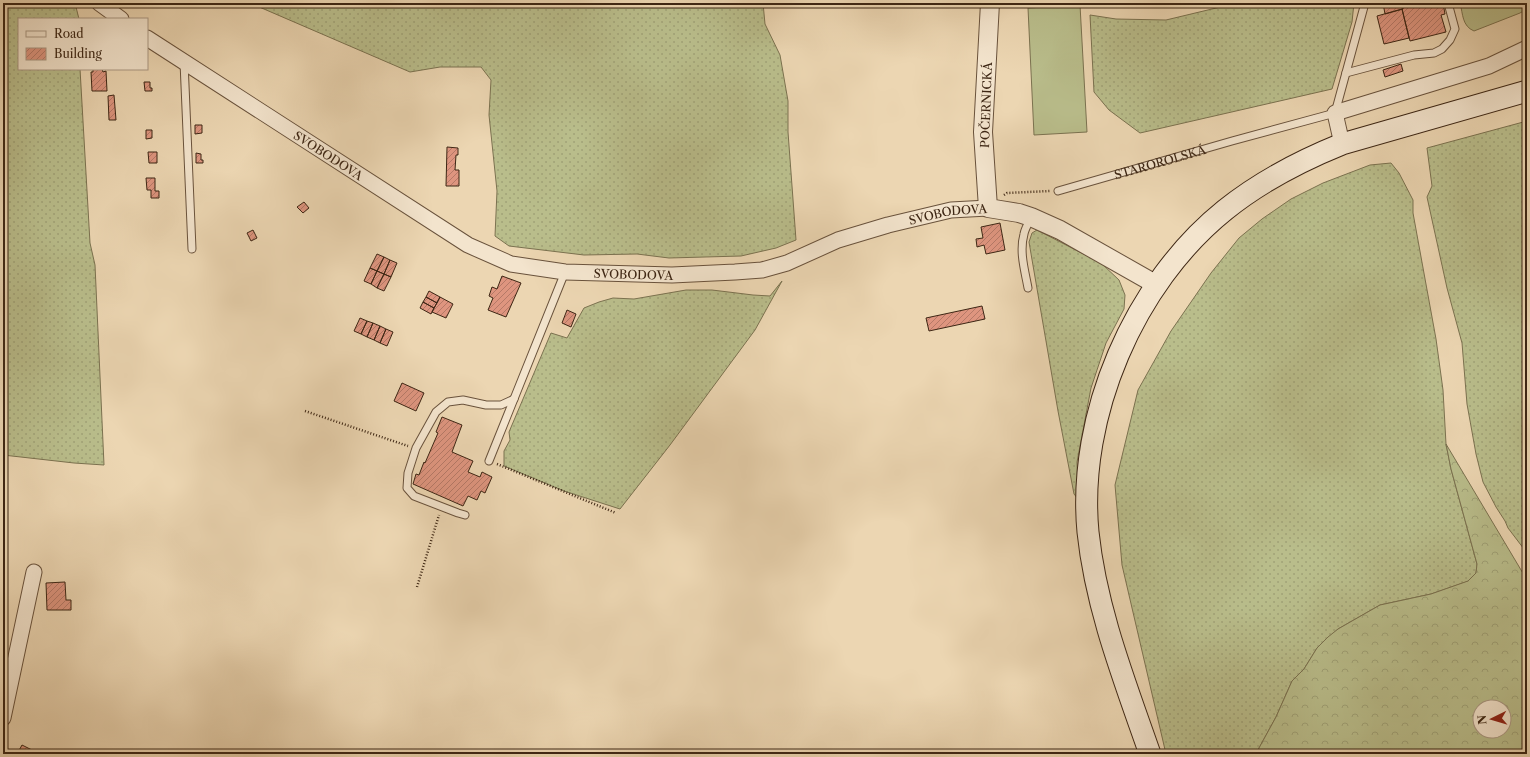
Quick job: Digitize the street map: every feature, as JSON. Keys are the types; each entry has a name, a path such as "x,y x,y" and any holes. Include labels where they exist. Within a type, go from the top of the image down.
{"main road":[{"path":"1150,754 1115,654 1100,598 1088,531 1087,503 1088,475 1092,447 1097,420 1105,393 1123,345 1156,284 1172,263 1205,227 1243,196 1296,164 1342,144 1527,91"}],"street":[{"path":"99,3 120,18"},
{"name":"POČERNICKÁ","path":"988,208 983,132 990,3"},
{"name":"SVOBODOVA","path":"148,39 468,245 511,264 565,272 672,275 762,270 788,262 838,240 888,225 951,210 988,208 1032,217 1060,230 1156,284"},
{"name":"STAROROLSKÁ","path":"1335,113 1489,66 1527,48"},
{"path":"1335,113 1342,144"},
{"path":"3,718 34,572"}],"lane":[{"path":"1335,113 1365,3"},
{"path":"1346,73 1414,55 1434,53 1442,49 1450,40 1455,29 1448,3"},
{"path":"184,62 192,249"},
{"name":"STAROROLSKÁ","path":"1058,191 1224,143 1335,113"},
{"path":"1028,288 1022,243 1024,234 1032,217"},
{"path":"489,461 565,272"},
{"path":"465,515 414,496 407,488 408,473 416,448 436,412 448,402 464,400 486,405 501,405 514,399"}],"path":[{"path":"988,208 1007,193 1058,191"},
{"path":"305,411 416,448"},
{"path":"489,461 616,513"},
{"path":"418,587 441,507"}],"green space":[{"path":"3,3 75,3 79,18 18,18 18,70 80,70 90,243 95,265 104,465 3,455"},
{"path":"250,3 763,3 765,24 780,55 788,101 788,132 796,240 776,248 741,256 669,258 637,254 584,255 509,246 495,236 497,191 489,115 491,80 481,67 440,67 410,72"},
{"path":"1237,3 1354,3 1352,22 1332,89 1140,133 1109,110 1094,92 1090,15 1116,19 1166,20"},
{"path":"1460,3 1527,3 1527,9 1474,31 1465,23"},
{"path":"1080,5 1087,132 1034,135 1028,8"},
{"path":"1527,121 1527,553 1508,528 1483,482 1476,454 1467,404 1462,343 1447,288 1427,197 1432,186 1427,148"},
{"path":"1391,163 1399,173 1413,200 1413,213 1436,339 1443,390 1446,444 1451,469 1477,564 1476,573 1469,581 1431,594 1380,605 1338,629 1317,648 1304,669 1292,681 1257,754 1166,754 1122,565 1115,485 1138,390 1171,331 1211,273 1239,238 1262,219 1291,199 1323,183 1370,165"},
{"path":"1037,230 1101,263 1119,280 1125,295 1124,309 1106,343 1091,388 1077,462 1078,499 1074,494 1058,411 1029,242 1032,233"},
{"path":"782,281 755,330 670,445 620,509 564,491 504,466 504,451 510,440 509,432 551,333 567,338 584,308 613,298 634,299 686,290 712,290 770,296"},
{"path":"1446,444 1527,580 1527,754 1257,754 1292,681 1304,669 1317,648 1328,637 1338,629 1380,605 1431,594 1468,581 1476,573 1477,564 1451,469"}],"shaded area":[{"path":"1146,3 1191,3 1174,7 1157,7"}],"building":[{"path":"1383,3 1402,3 1403,9 1385,14"},
{"path":"1402,3 1443,3 1445,14 1441,15 1446,32 1410,41 1402,9"},
{"path":"1402,9 1409,38 1384,44 1377,16"},
{"path":"1401,64 1403,71 1385,77 1383,70"},
{"path":"93,70 102,70 103,72 106,71 107,91 92,91 91,72 93,72"},
{"path":"144,82 150,82 150,88 152,88 152,91 145,91"},
{"path":"114,95 116,120 109,120 108,96"},
{"path":"195,125 202,125 202,133 195,134"},
{"path":"146,130 152,130 152,138 146,139"},
{"path":"447,147 458,148 455,170 459,170 459,186 446,186"},
{"path":"148,152 157,152 157,163 149,163"},
{"path":"196,153 201,154 201,160 203,160 203,163 196,163"},
{"path":"146,178 155,178 155,191 159,191 159,198 151,198 151,190 147,190"},
{"path":"304,202 309,208 303,213 297,207"},
{"path":"1000,223 1005,250 986,254 984,245 977,247 976,239 983,238 981,227"},
{"path":"253,230 257,238 251,241 247,233"},
{"path":"377,254 384,257 377,271 370,268"},
{"path":"384,257 390,260 384,274 377,271"},
{"path":"390,260 397,263 391,277 384,274"},
{"path":"370,268 377,271 371,284 364,281"},
{"path":"377,271 384,274 377,288 371,284"},
{"path":"384,274 391,277 384,291 377,288"},
{"path":"502,276 521,283 506,317 488,310 493,298 489,296 492,287 497,289"},
{"path":"429,291 440,297 437,303 426,297"},
{"path":"426,297 437,303 434,308 423,302"},
{"path":"440,297 453,304 446,318 432,312"},
{"path":"423,302 434,308 431,314 420,308"},
{"path":"982,306 985,319 929,331 926,318"},
{"path":"567,310 576,314 571,327 562,323"},
{"path":"360,318 367,321 361,334 354,331"},
{"path":"367,321 373,323 367,337 361,334"},
{"path":"373,323 380,326 374,340 367,337"},
{"path":"380,326 386,329 380,343 374,340"},
{"path":"386,329 393,332 387,346 380,343"},
{"path":"402,383 424,393 416,411 394,401"},
{"path":"442,417 462,425 452,452 473,461 468,472 480,477 482,472 492,477 485,493 481,491 477,500 468,496 463,506 413,484 416,474 419,475 438,433 436,432"},
{"path":"65,582 66,600 71,600 71,610 47,610 46,583"},
{"path":"22,745 38,753 38,754 17,754"}]}
